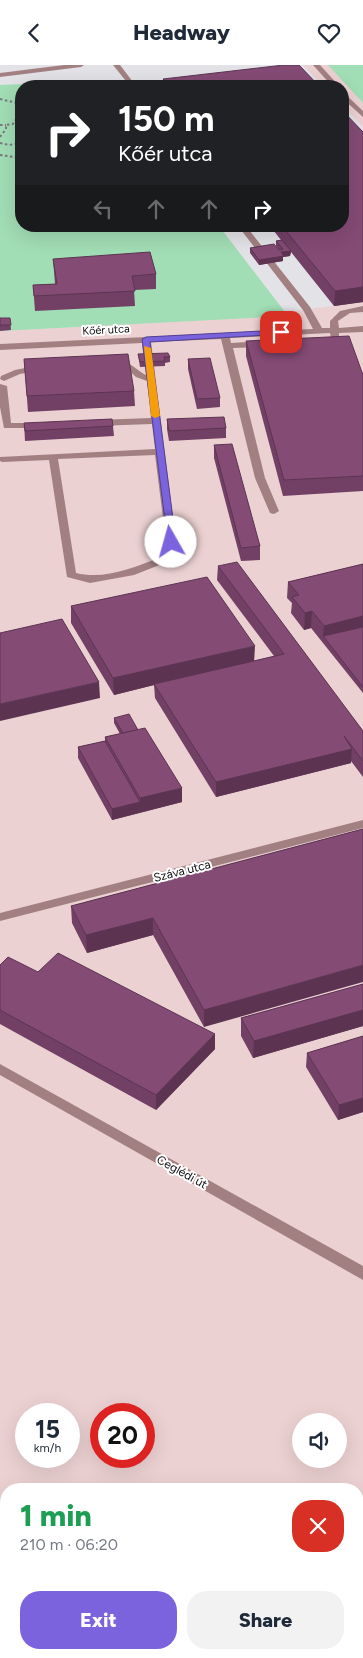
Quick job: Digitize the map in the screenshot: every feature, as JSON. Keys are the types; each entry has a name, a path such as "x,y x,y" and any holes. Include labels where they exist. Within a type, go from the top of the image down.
{"street":[{"path":"0,75 81,65"},
{"path":"116,65 128,80"},
{"path":"316,65 330,80"},
{"path":"349,100 363,115"},
{"path":"247,232 307,309 318,331"},
{"path":"326,341 335,341 334,321 338,315 346,311 363,309"},
{"name":"Kőér utca","path":"0,347 363,329"},
{"path":"225,335 260,478 274,511"},
{"path":"53,457 71,575 90,580 130,573 163,560 171,542 146,339"},
{"path":"227,346 276,343"},
{"path":"107,365 126,365 132,367 137,374 151,379"},
{"path":"46,425 7,426 3,382 18,371 50,368"},
{"path":"86,424 156,421"},
{"path":"2,459 160,452"},
{"name":"Száva utca","path":"0,917 363,824"},
{"name":"Ceglédi út","path":"0,1069 363,1274"}],"path":[{"path":"0,99 15,103"},
{"path":"0,125 13,124 15,121"},
{"path":"0,137 6,129 6,125"},
{"path":"0,143 15,144"},
{"path":"0,155 15,156"}],"shaded area":[{"path":"303,65 328,65 342,80 317,80"},
{"path":"349,88 363,103 363,127 349,112"},
{"path":"363,302 363,1483 0,1483 0,331 287,316 285,312"}],"green space":[{"path":"328,65 363,65 363,103 349,88 349,80 342,80"},
{"path":"15,84 15,232 224,232 288,316 0,331 0,85"}],"building":[{"path":"284,65 299,65 313,80 164,80"},
{"path":"349,117 363,132 363,287 335,291 287,232 349,232"},
{"path":"282,240 291,251 281,252 284,256 259,260 250,248 274,244 279,250 283,249 276,241"},
{"path":"150,252 156,274 132,276 135,291 34,296 33,285 57,284 53,259"},
{"path":"0,318 10,318 11,325 0,325"},
{"path":"349,336 363,375 363,476 284,480 246,341"},
{"path":"168,353 170,357 164,357 165,361 140,362 138,354"},
{"path":"128,354 134,391 27,396 24,359"},
{"path":"210,358 220,398 197,399 188,359"},
{"path":"224,417 226,428 169,431 167,419"},
{"path":"112,419 113,426 25,431 24,423"},
{"path":"232,444 260,546 241,548 214,445"},
{"path":"237,562 363,731 363,761 344,736 352,749 216,782 154,684 284,654 218,566"},
{"path":"363,564 363,616 324,626 312,611 305,613 292,597 299,595 288,582"},
{"path":"207,577 255,646 113,678 71,606"},
{"path":"62,619 99,682 0,704 0,633"},
{"path":"363,627 363,687 323,636"},
{"path":"129,714 138,730 123,733 114,718"},
{"path":"145,728 182,788 140,798 105,737"},
{"path":"105,741 140,802 112,809 78,747"},
{"path":"363,829 363,965 204,1010 153,918 86,935 71,906"},
{"path":"58,953 215,1034 156,1095 0,1010 0,965 8,957 38,972"},
{"path":"363,984 363,1010 254,1041 241,1018"},
{"path":"363,1036 363,1098 339,1105 307,1053"}],"slow traffic":[{"path":"147,348 155,416"}],"route":[{"path":"171,542 146,339 281,332"}]}
